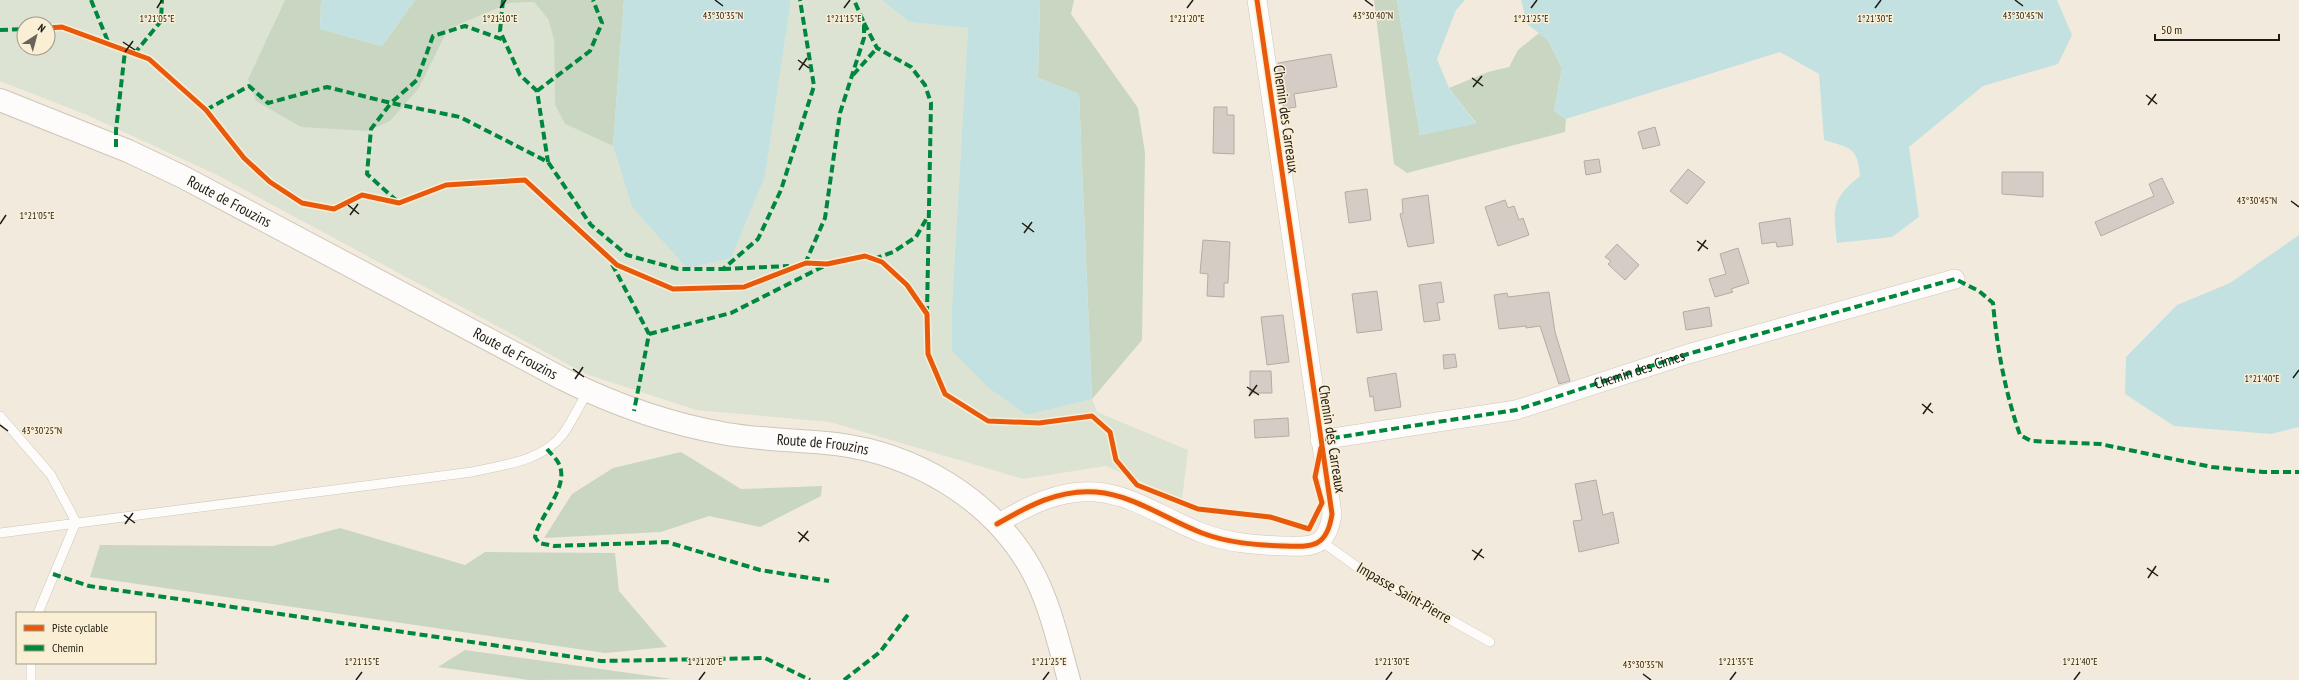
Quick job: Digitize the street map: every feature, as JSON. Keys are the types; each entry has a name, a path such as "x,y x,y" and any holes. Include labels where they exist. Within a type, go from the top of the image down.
{"main road":[{"name":"Route de Frouzins","path":"0,100 128,151 183,177 588,392 634,411 706,430 750,437 837,444 892,456 913,464 950,484 997,524 1021,554 1040,586 1069,680"}],"street":[{"name":"Chemin des Carreaux","path":"1257,0 1332,514 1330,530 1321,541"},
{"name":"Chemin des Cimes","path":"1320,440 1516,410 1688,354 1955,279"},
{"path":"997,524 1046,498 1068,493 1094,492 1112,494 1204,534 1231,541 1260,545 1308,547 1321,541"}],"lane":[{"path":"0,533 472,472 519,462 547,450 562,434 588,392"},
{"path":"0,416 51,475 76,522"},
{"path":"38,612 76,522"},
{"name":"Impasse Saint-Pierre","path":"1321,541 1360,569 1490,642"},
{"path":"31,680 32,664"}],"green space":[{"path":"0,0 285,0 248,79 419,88 448,29 510,3 534,2 548,19 554,40 555,105 565,124 613,146 632,207 765,176 791,0 882,0 909,22 968,28 952,304 953,351 1027,415 1092,399 1097,412 1188,450 1182,500 1106,466 1023,479 830,422 696,410 586,374 217,175 87,115 0,81"},
{"path":"285,0 321,0 320,29 382,46 415,0 624,0 613,146 565,124 555,105 554,40 548,19 534,2 510,3 448,29 419,88 390,121 368,131 301,127 256,101 248,79"},
{"path":"1040,0 1074,0 1071,14 1138,108 1145,153 1142,340 1092,399 1079,94 1038,78"},
{"path":"1374,0 1397,0 1420,135 1476,123 1449,88 1488,72 1509,67 1518,50 1539,33 1548,40 1562,68 1554,111 1566,119 1565,132 1407,173 1394,164"},
{"path":"681,452 741,489 822,486 821,496 760,527 709,516 661,532 544,538 572,494 613,468"},
{"path":"340,528 465,565 485,552 615,553 619,591 667,647 605,653 90,577 100,545 273,546"},
{"path":"465,650 672,679 529,680 438,667"}],"water":[{"path":"321,0 415,0 382,46 320,29"},
{"path":"624,0 791,0 765,176 731,258 687,268 632,207 613,146"},
{"path":"882,0 1040,0 1038,78 1079,94 1092,399 1027,415 989,388 952,351 952,304 968,28 909,22"},
{"path":"1397,0 1465,0 1456,10 1437,59 1449,88 1476,124 1420,135"},
{"path":"1521,0 2057,0 2072,35 2058,64 1983,86 1909,147 1919,217 1892,237 1837,243 1835,221 1836,205 1844,191 1860,176 1859,166 1855,154 1851,150 1824,140 1819,74 1780,52 1566,119 1554,111 1562,68 1548,40 1527,24"},
{"path":"2299,235 2299,427 2271,434 2174,426 2125,394 2126,357 2177,305 2230,283"}],"building":[{"path":"1331,54 1337,87 1294,94 1296,107 1284,109 1278,63"},
{"path":"1214,107 1227,107 1227,115 1234,115 1234,154 1213,153"},
{"path":"1655,127 1660,145 1643,149 1638,132"},
{"path":"1599,159 1601,172 1586,175 1584,161"},
{"path":"1688,169 1705,182 1687,204 1670,191"},
{"path":"2002,172 2043,172 2043,197 2002,194"},
{"path":"2162,178 2174,203 2101,236 2095,222 2154,196 2149,184"},
{"path":"1367,189 1371,220 1349,223 1345,192"},
{"path":"1428,195 1434,243 1408,247 1400,214 1403,213 1402,199"},
{"path":"1505,200 1508,208 1514,206 1519,220 1523,218 1529,235 1498,246 1485,207"},
{"path":"1790,218 1793,245 1777,247 1776,242 1762,244 1759,223"},
{"path":"1203,240 1230,242 1228,283 1224,283 1224,297 1207,296 1208,274 1200,273"},
{"path":"1617,244 1639,265 1625,280 1608,264 1611,261 1605,257"},
{"path":"1738,248 1749,283 1731,289 1733,292 1715,297 1709,279 1726,274 1720,254"},
{"path":"1441,282 1444,302 1437,303 1440,320 1424,322 1419,285"},
{"path":"1377,291 1382,330 1357,333 1352,294"},
{"path":"1549,292 1555,332 1570,381 1559,384 1540,326 1499,329 1494,295 1507,293 1508,297"},
{"path":"1709,307 1712,326 1686,330 1683,312"},
{"path":"1283,315 1289,362 1267,365 1261,317"},
{"path":"1455,354 1457,367 1444,369 1443,355"},
{"path":"1250,371 1271,371 1272,393 1250,393"},
{"path":"1396,373 1401,407 1375,411 1373,396 1370,397 1367,378"},
{"path":"1288,418 1289,436 1255,438 1254,420"},
{"path":"1596,480 1603,515 1613,512 1619,543 1579,552 1573,521 1582,520 1575,484"}],"marked path":[{"path":"91,0 109,44"},
{"path":"134,54 161,21 162,0"},
{"path":"503,0 500,31 520,75 537,91 548,162"},
{"path":"537,91 590,51 602,23 593,0"},
{"path":"397,201 367,174 371,129 391,103 460,117 548,162 591,225 627,255 678,269 723,269 758,239 781,190 814,86 800,0"},
{"path":"805,264 825,218 840,113 864,38 864,23 854,0"},
{"path":"864,23 877,48 911,67 925,85 931,103 927,312"},
{"path":"206,110 249,86 268,103 327,87 391,103 417,80 433,36 465,26 504,40"},
{"path":"0,30 16,29"},
{"path":"853,75 877,48"},
{"path":"116,147 116,130 125,51"},
{"path":"874,259 893,252 916,237 928,216"},
{"path":"612,264 649,334 634,411"},
{"path":"723,269 789,266"},
{"path":"649,334 731,313 824,266"},
{"path":"1320,440 1516,410 1688,354 1955,279 1979,291 1993,303 2002,370 2020,435 2031,441 2100,444 2212,467 2263,472 2299,472"},
{"path":"547,449 558,462 561,473 557,492 535,537 539,543 554,546 667,542 760,570 829,581"},
{"path":"53,574 89,586 601,661 765,658 810,680"},
{"path":"844,680 880,652 910,612"}],"cycle path":[{"path":"997,524 1044,500 1069,493 1096,492 1110,494 1137,503 1202,533 1242,543 1283,546 1310,545 1322,539 1330,525 1332,514 1257,0"},
{"path":"56,27 62,27 149,59 206,110 244,158 270,182 302,203 334,209 362,195 399,203 446,185 525,180 617,265 673,289 744,287 806,263 827,264 865,256 882,262 907,285 927,314 928,354 945,394 988,421 1039,423 1092,416 1110,432 1116,460 1137,485 1198,509 1270,517 1309,529 1322,503 1315,477 1321,448"}]}
